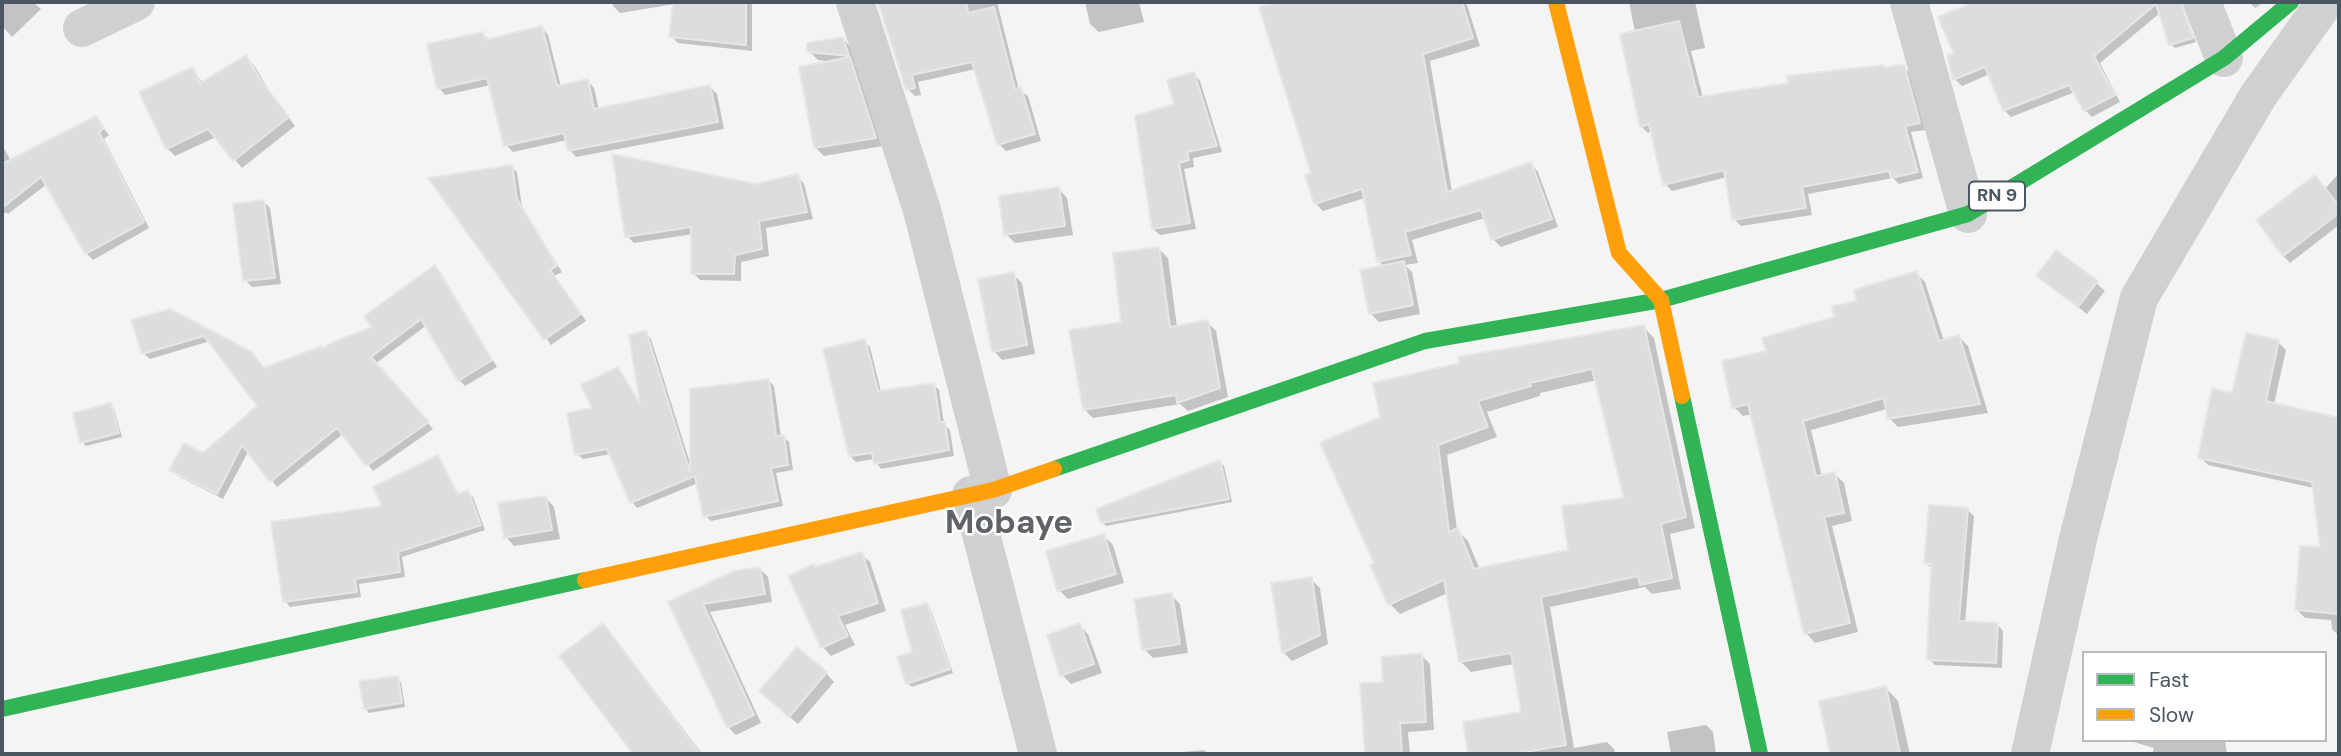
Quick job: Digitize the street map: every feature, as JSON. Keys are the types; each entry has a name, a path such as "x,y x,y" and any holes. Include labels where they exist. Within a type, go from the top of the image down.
{"street":[{"path":"82,28 136,2"},
{"path":"855,2 922,210 1038,754"},
{"path":"1556,2 1619,253 1661,300 1759,754"},
{"path":"1909,2 1968,214"},
{"path":"2202,2 2224,58"},
{"name":"RN 9","path":"1661,300 1968,214 2224,58 2291,2"},
{"path":"2030,754 2078,538 2140,298 2258,96 2325,2"},
{"path":"2,709 982,493 1425,341 1661,300"}],"building":[{"path":"673,2 746,2 746,45 669,37"},
{"path":"878,2 966,2 968,13 994,7 1015,89 1021,87 1035,134 997,145 972,62 912,75 915,88 906,90"},
{"path":"1279,2 1462,2 1473,38 1423,54 1447,192 1531,162 1552,219 1491,240 1481,210 1405,232 1411,255 1377,262 1362,189 1314,204 1305,175 1311,173 1259,7"},
{"path":"1974,2 2181,2 2193,38 2169,45 2156,4 2094,56 2115,95 2084,111 2069,85 2003,111 1985,67 1953,80 1947,55 1954,54 1938,17"},
{"path":"1679,21 1698,97 1788,83 1787,76 1904,64 1920,123 1905,126 1918,172 1891,178 1889,171 1802,187 1806,208 1732,220 1724,170 1663,185 1649,124 1640,127 1620,34"},
{"path":"542,26 557,86 588,79 594,109 710,85 718,122 568,151 564,133 504,146 487,78 437,89 427,44 483,32 485,40"},
{"path":"843,37 849,56 807,52 807,43"},
{"path":"246,55 262,82 289,117 233,161 208,129 166,149 139,92 193,67 200,83"},
{"path":"850,57 876,138 814,148 799,67"},
{"path":"1194,72 1217,146 1187,152 1189,160 1179,163 1190,223 1152,229 1135,116 1174,104 1167,80"},
{"path":"96,116 104,128 99,132 144,222 85,254 41,177 2,208 2,164"},
{"path":"612,154 755,184 798,174 807,212 759,221 762,249 735,255 734,274 691,274 691,227 625,237"},
{"path":"512,165 517,199 557,266 550,270 581,314 544,340 428,178"},
{"path":"2315,175 2339,206 2339,213 2283,256 2256,220"},
{"path":"1059,187 1065,226 1004,235 999,196"},
{"path":"264,200 275,278 243,281 233,204"},
{"path":"1159,247 1170,327 1208,320 1220,388 1177,403 1176,395 1083,410 1069,330 1121,322 1113,253"},
{"path":"2056,250 2098,281 2078,307 2036,276"},
{"path":"1404,261 1413,305 1369,314 1360,270"},
{"path":"435,265 492,360 458,381 421,319 371,357 429,422 366,466 337,428 270,482 242,445 217,494 169,470 184,443 203,453 257,406 204,336 142,354 131,320 170,309 252,352 264,368 322,346 322,349 372,327 364,316"},
{"path":"1917,271 1939,341 1959,335 1980,404 1887,419 1884,398 1803,421 1816,476 1835,472 1844,513 1824,517 1850,623 1804,634 1748,404 1732,408 1722,361 1766,351 1762,338 1834,317 1832,306 1857,301 1854,290"},
{"path":"1014,272 1027,345 992,352 978,279"},
{"path":"1644,325 1686,517 1661,524 1672,578 1640,585 1638,576 1541,597 1566,745 1514,754 1468,754 1463,722 1521,712 1511,653 1459,662 1444,580 1388,605 1370,565 1374,563 1320,443 1380,417 1373,383 1460,363 1458,357","holes":["1592,369 1624,498 1562,506 1568,550 1474,569 1458,528 1449,532 1438,445 1488,427 1478,401 1531,386 1530,383"]},
{"path":"646,331 690,472 690,389 769,379 776,436 784,435 788,465 771,468 778,501 703,517 695,476 630,503 607,449 575,455 567,413 592,408 581,385 618,367 640,404 629,335"},
{"path":"2246,333 2279,340 2266,401 2339,418 2339,614 2295,610 2300,546 2320,547 2312,482 2198,458 2212,388 2232,393"},
{"path":"865,339 878,391 934,383 940,422 945,422 949,450 874,464 872,453 849,456 823,349"},
{"path":"111,403 119,433 80,443 73,413"},
{"path":"438,455 457,494 468,490 481,525 398,552 400,572 355,579 357,592 283,602 271,522 382,506 373,487"},
{"path":"1220,460 1229,499 1101,523 1096,509"},
{"path":"546,496 552,530 504,538 498,503"},
{"path":"1929,505 1968,508 1959,621 1998,623 1996,663 1927,660 1931,564 1924,564"},
{"path":"1104,534 1116,574 1057,591 1046,551"},
{"path":"862,552 878,603 838,616 848,636 821,648 788,576 814,564 815,567"},
{"path":"760,567 765,594 703,604 754,715 727,728 668,602 734,571"},
{"path":"1312,577 1320,635 1282,653 1271,583"},
{"path":"1172,593 1180,644 1142,650 1134,599"},
{"path":"927,603 950,669 906,684 897,657 912,652 901,610"},
{"path":"603,623 700,754 633,754 559,656"},
{"path":"1080,623 1094,664 1060,676 1047,635"},
{"path":"797,647 827,672 789,717 759,691"},
{"path":"1422,653 1426,722 1400,723 1402,754 1365,754 1360,683 1383,682 1381,657"},
{"path":"398,676 402,703 364,709 359,681"},
{"path":"1886,686 1900,754 1830,754 1819,701"}],"traffic: fast":[{"path":"1661,300 1968,214 2224,58 2291,2"},
{"path":"1054,469 1425,341 1661,300"},
{"path":"1682,396 1760,754"},
{"path":"2,709 585,580"}],"traffic: slow":[{"path":"1556,2 1619,253 1661,300 1682,396"},
{"path":"585,580 993,490 1054,469"}],"district":[{"name":"Mobaye","path":"1009,524"}]}
